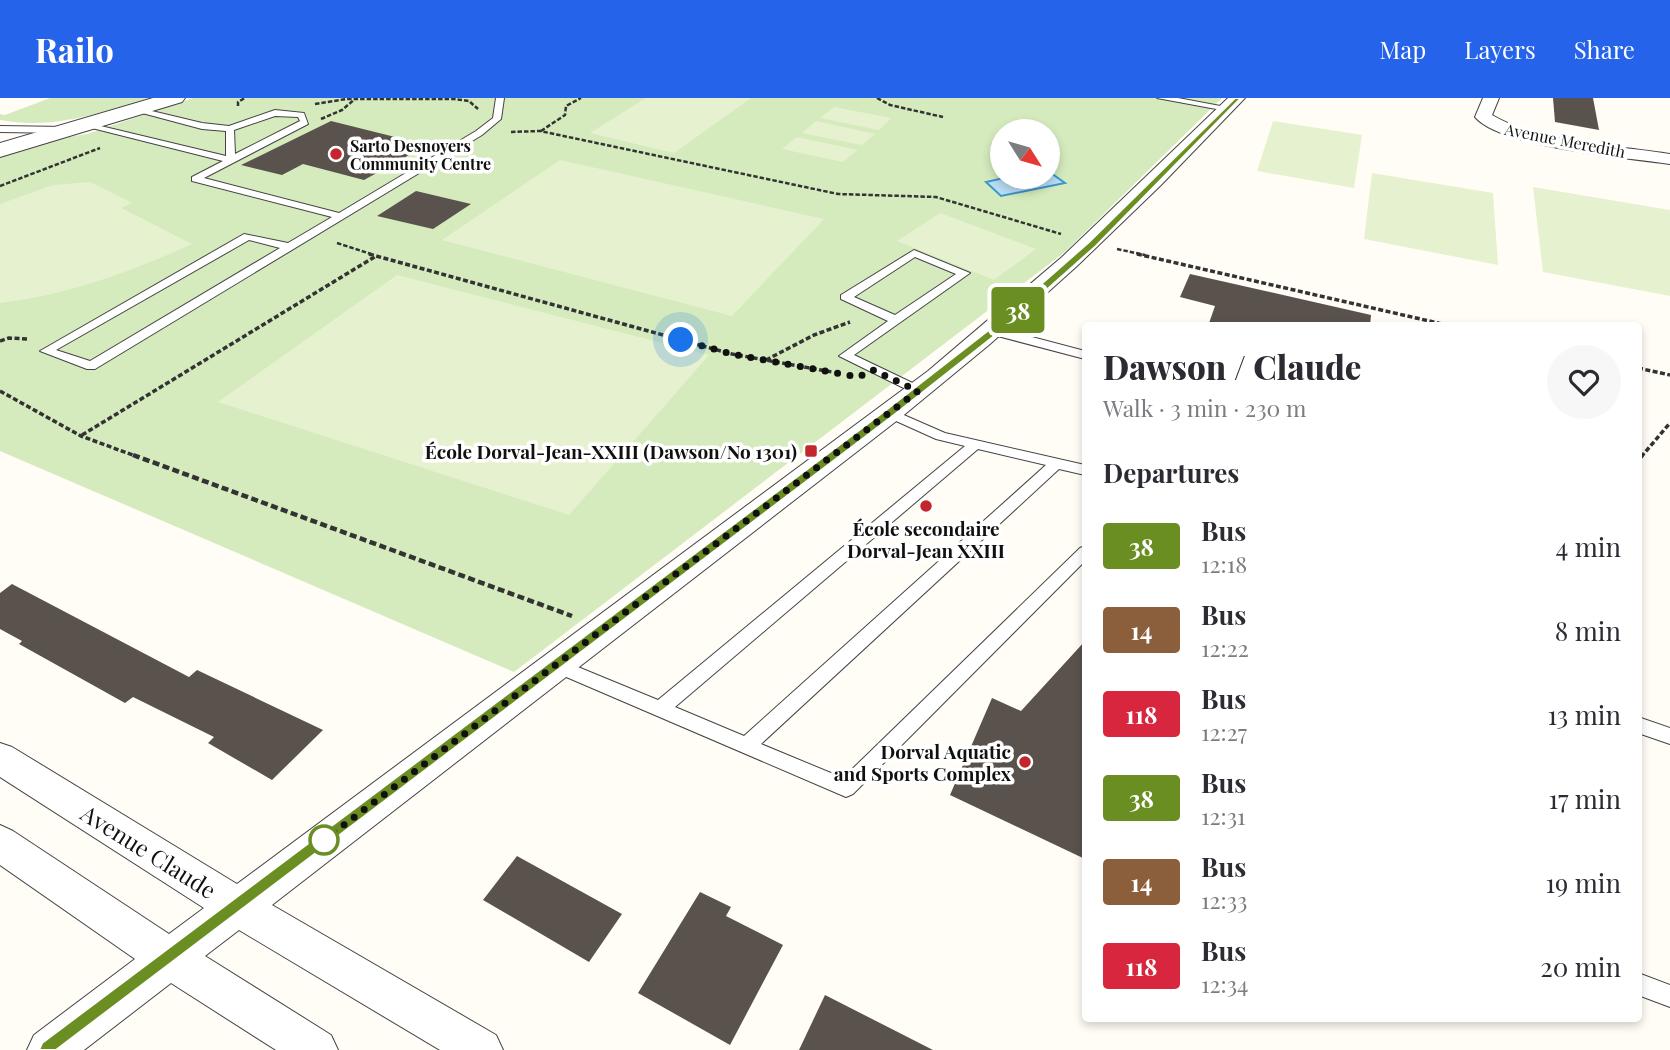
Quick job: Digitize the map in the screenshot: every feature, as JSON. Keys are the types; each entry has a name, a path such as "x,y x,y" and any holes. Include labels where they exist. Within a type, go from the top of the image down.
{"street":[{"path":"1,138 65,130 175,98"},
{"name":"Avenue Meredith","path":"1491,98 1483,117 1493,126 1519,134 1670,159"},
{"path":"49,1050 890,413 994,331 1093,244 1232,103"},
{"name":"Avenue Claude","path":"0,758 236,906 481,1050"},
{"path":"0,843 108,919 316,1050"}],"lane":[{"path":"289,247 248,236 46,351 90,366 312,234 479,133 497,119 500,98"},
{"path":"1161,98 1232,103"},
{"path":"135,110 202,126 230,128 261,116 290,113 301,115 305,122 297,128 195,178 341,216"},
{"path":"87,124 231,160"},
{"path":"230,128 231,160"},
{"path":"896,320 845,297 914,253 964,273 845,356 918,391"},
{"path":"994,331 1082,354"},
{"path":"890,413 941,436 1082,469"},
{"path":"662,708 976,444"},
{"path":"747,745 1057,463"},
{"path":"556,664 846,788 1082,555"},
{"path":"1642,726 1670,736"},
{"path":"1642,986 1670,996"}],"path":[{"path":"240,107 238,102 245,98"},
{"path":"541,131 565,115 566,106 581,98"},
{"path":"877,98 888,105 919,109 943,117"},
{"path":"297,128 342,110 356,99"},
{"path":"309,105 356,99 461,99 475,105 480,112"},
{"path":"479,133 541,131 838,194 936,197 1093,244 1434,322"},
{"path":"0,186 130,136"},
{"path":"312,234 376,256 719,351 858,377 873,370"},
{"path":"82,436 376,256"},
{"path":"766,360 836,326 865,319 896,320"},
{"path":"0,341 28,339"},
{"path":"1642,369 1670,375"},
{"path":"0,391 82,436 604,628"},
{"path":"1642,455 1670,423"}],"green space":[{"path":"50,98 150,98 95,114 58,121 20,123 0,120 0,114 5,115"},
{"path":"193,98 1222,98 1066,251 514,672 0,451 0,157 62,138 87,134"},
{"path":"646,98 751,98 674,153 590,133"},
{"path":"834,107 891,118 879,130 820,118"},
{"path":"816,121 875,134 862,145 802,133"},
{"path":"1273,121 1362,135 1354,188 1257,171"},
{"path":"797,137 857,150 843,162 782,149"},
{"path":"560,160 824,219 732,316 442,240"},
{"path":"1372,173 1493,193 1498,265 1364,239"},
{"path":"90,182 132,203 121,208 192,244 98,281 50,294 0,303 0,204 53,185"},
{"path":"1533,187 1670,210 1670,296 1543,272"},
{"path":"940,213 1036,249 994,280 897,241"},
{"path":"397,275 709,355 569,515 218,402"}],"water":[{"path":"994,189 1035,189 1001,196"}],"building":[{"path":"1553,98 1593,98 1599,130 1555,122"},
{"name":"Sarto Desnoyers Community Centre","path":"331,121 427,145 364,180 303,164 282,175 241,165"},
{"path":"416,191 471,204 433,229 377,216"},
{"path":"1190,274 1371,315 1370,322 1209,322 1215,306 1180,297"},
{"path":"12,584 189,677 197,670 323,730 272,780 208,743 214,737 133,697 125,703 19,644 22,641 0,629 0,593"},
{"name":"Dorval Aquatic and Sports Complex","path":"1082,644 1082,858 950,795 992,698 1021,711"},
{"path":"517,856 622,914 589,962 483,900"},
{"path":"700,892 731,907 726,916 783,945 730,1045 638,993"},
{"path":"825,995 933,1050 799,1050"}],"bus line":[{"name":"38","path":"49,1050 271,879 890,413 994,331 1093,244 1237,98"}],"place":[{"name":"Sarto Desnoyers Community Centre","path":"336,154"},
{"name":"École Dorval-Jean-XXIII (Dawson/No 1301)","path":"811,451"},
{"name":"École secondaire Dorval-Jean XXIII","path":"926,506"},
{"name":"Dorval Aquatic and Sports Complex","path":"1025,762"}],"route":[{"path":"324,840 918,391 873,370 858,377 732,354 681,340"}]}
